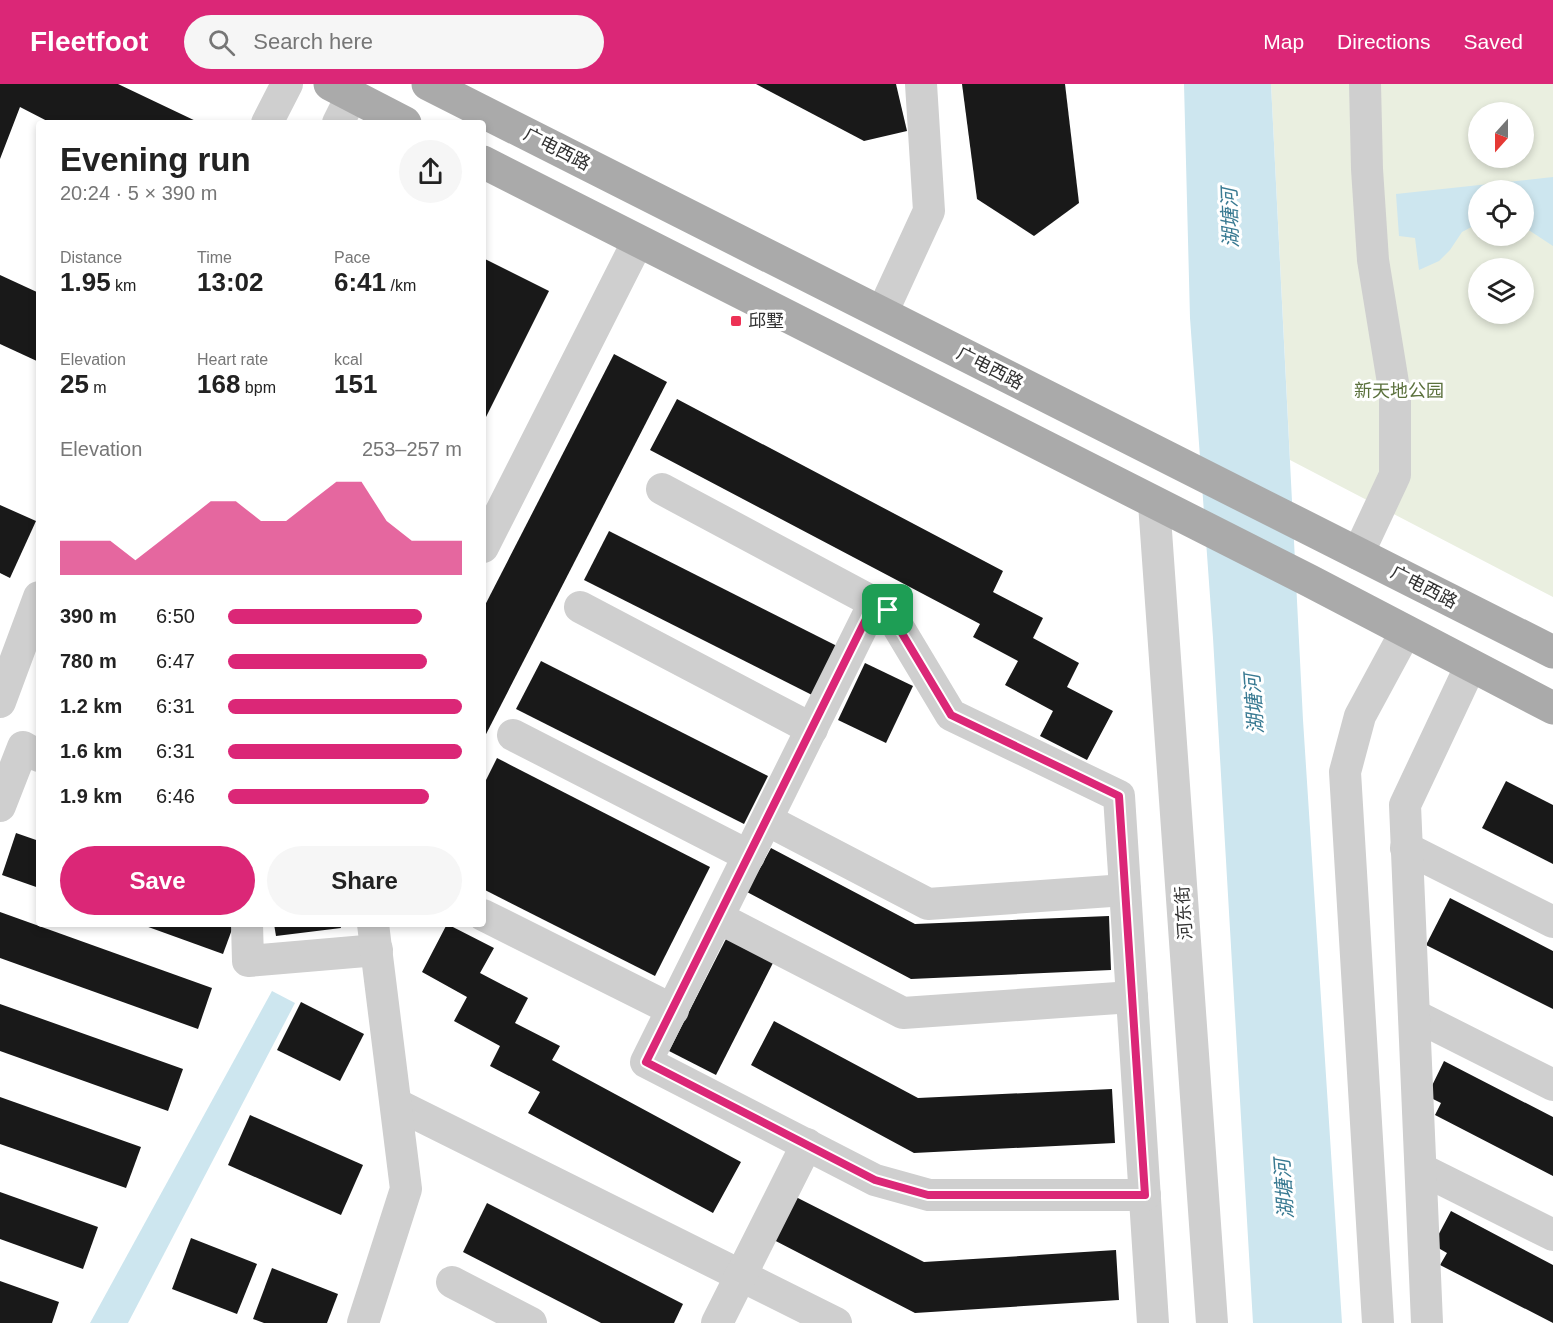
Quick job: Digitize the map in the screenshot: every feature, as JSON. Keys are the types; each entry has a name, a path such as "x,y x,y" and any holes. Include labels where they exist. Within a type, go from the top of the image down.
{"main road":[{"name":"广电西路","path":"429,84 1553,652"},
{"path":"340,101 396,120"},
{"path":"486,164 1310,581 1553,708"}],"street":[{"path":"269,120 287,84"},
{"path":"882,313 929,211 921,84"},
{"path":"1358,554 1395,475 1395,394 1373,260 1367,169 1365,84"},
{"path":"486,541 638,241"},
{"path":"662,489 888,610 951,715 1119,796 1153,1323"},
{"name":"河东街","path":"1154,503 1212,1323"},
{"path":"874,603 646,1062 875,1180 928,1195 1145,1195"},
{"path":"0,702 36,605"},
{"path":"580,607 812,729"},
{"path":"1378,1323 1345,772 1360,716 1406,631"},
{"path":"1427,1323 1405,805 1471,665"},
{"path":"513,735 749,856"},
{"path":"0,806 23,747 36,754"},
{"path":"767,820 928,904 1125,890"},
{"path":"1406,848 1553,922"},
{"path":"486,916 673,1010"},
{"path":"719,918 903,1013 1132,997"},
{"path":"247,927 248,961 375,937 406,1189 363,1323"},
{"path":"1414,1015 1553,1084"},
{"path":"396,1104 836,1323"},
{"path":"717,1323 807,1144"},
{"path":"1421,1169 1553,1235"},
{"path":"452,1282 531,1323"}],"green space":[{"name":"新天地公园","path":"1271,84 1553,84 1553,597 1290,460"}],"water":[{"name":"湖塘河","path":"1184,84 1271,84 1303,720 1342,1323 1253,1323 1213,638 1190,318"},
{"path":"1553,177 1553,246 1534,234 1534,180 1525,180"},
{"path":"1468,186 1468,229 1462,232 1439,261 1419,270 1415,238 1399,236 1396,194"},
{"path":"272,991 295,1003 128,1323 90,1323"}],"building":[{"path":"0,84 118,84 194,120 45,120 20,107 0,159"},
{"path":"756,84 896,84 907,131 864,141"},
{"path":"962,84 1065,84 1079,203 1034,236 977,199"},
{"path":"486,260 549,291 486,417"},
{"path":"0,275 36,292 36,361 0,344"},
{"path":"614,354 667,382 486,734 486,603"},
{"path":"677,399 1003,571 993,592 1043,618 1033,638 1079,663 1067,687 1113,711 1087,760 1040,736 1053,711 1005,685 1018,661 973,637 980,624 650,450"},
{"path":"0,505 36,521 10,578 0,573"},
{"path":"609,531 837,646 812,695 584,580"},
{"path":"541,661 768,776 744,824 516,709"},
{"path":"865,663 913,686 886,743 838,720"},
{"path":"497,758 710,867 655,976 486,891 486,780"},
{"path":"1506,781 1553,805 1553,864 1482,828"},
{"path":"16,833 36,840 36,887 2,875"},
{"path":"771,848 915,924 1109,916 1111,970 911,979 747,892"},
{"path":"1450,898 1553,951 1553,1009 1426,945"},
{"path":"0,912 36,925 36,927 42,927 212,988 198,1029 0,958"},
{"path":"148,927 233,927 223,954"},
{"path":"274,927 341,928 276,936"},
{"path":"445,927 453,927 494,948 480,973 528,998 515,1023 560,1046 552,1060 741,1162 713,1213 528,1113 540,1092 490,1066 500,1046 454,1021 467,997 422,972"},
{"path":"727,937 774,961 716,1075 669,1051"},
{"path":"301,1002 364,1034 340,1081 277,1050"},
{"path":"0,1004 183,1069 168,1111 0,1051"},
{"path":"774,1021 918,1098 1112,1089 1115,1143 914,1153 751,1065"},
{"path":"1444,1061 1553,1117 1553,1176 1435,1115 1441,1103 1427,1096"},
{"path":"0,1097 141,1147 126,1188 0,1144"},
{"path":"250,1115 363,1165 341,1215 228,1165"},
{"path":"0,1192 98,1227 83,1269 0,1239"},
{"path":"790,1194 924,1262 1116,1250 1119,1300 915,1313 768,1237"},
{"path":"487,1203 683,1304 674,1323 601,1323 463,1252"},
{"path":"1451,1211 1553,1265 1553,1323 1440,1265 1447,1253 1433,1245"},
{"path":"191,1238 257,1264 237,1314 172,1289"},
{"path":"272,1268 338,1294 327,1323 264,1323 253,1319"},
{"path":"0,1281 59,1302 52,1323 0,1323"}],"place":[{"name":"邱墅","path":"736,321"}],"route":[{"path":"874,603 888,610 951,715 1119,796 1145,1195 928,1195 875,1180 646,1062 874,603"}]}
